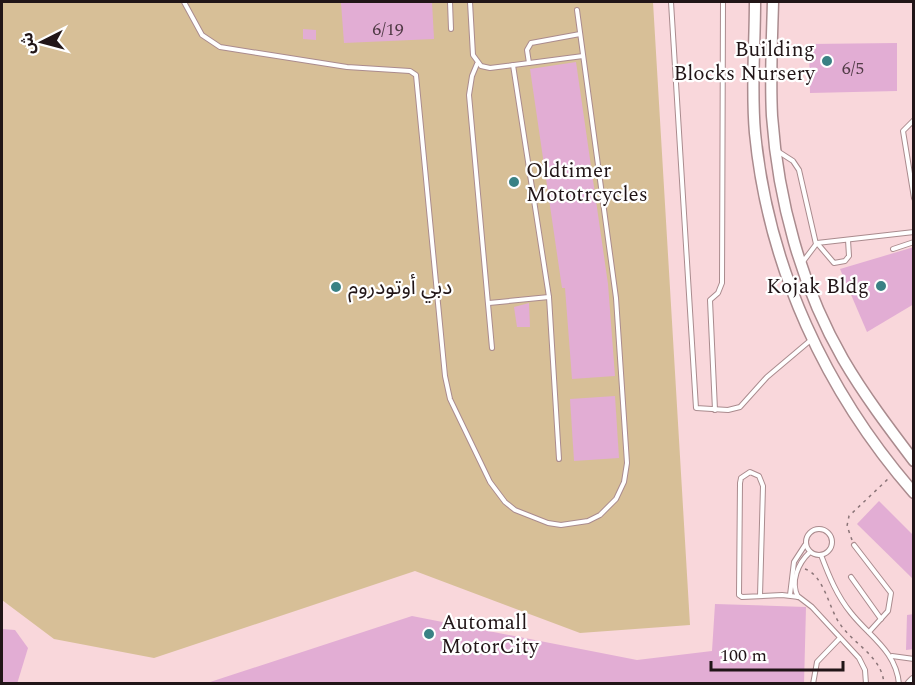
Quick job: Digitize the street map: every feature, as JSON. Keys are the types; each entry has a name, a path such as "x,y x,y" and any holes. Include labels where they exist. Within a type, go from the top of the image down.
{"main road":[{"path":"755,2 754,116 766,204 786,276 813,338 847,403 896,472 914,493"},
{"path":"773,2 771,63 776,151 784,202 802,263 817,307 843,358 875,408 914,461"},
{"path":"755,48 762,66 771,63"}],"street":[{"path":"910,684 914,680"}],"lane":[{"path":"184,2 202,34 220,47 347,67 410,71 416,75 447,391 496,493 515,510 548,523 561,525 588,521 609,507 621,491 627,472 616,298 577,10"},
{"path":"450,2 451,29"},
{"path":"470,2 473,55 477,64 485,68 583,56"},
{"path":"671,2 694,402 699,410 740,407 767,377 813,338"},
{"path":"715,410 710,300 718,293 722,283 723,2"},
{"path":"529,63 527,50 531,43 580,34"},
{"path":"477,64 470,82 470,95 492,348"},
{"path":"513,65 549,297 559,459"},
{"path":"914,120 903,131 914,198"},
{"path":"776,151 793,161 799,170 817,244 834,263 845,261 849,256 848,240"},
{"path":"802,263 817,244 914,232"},
{"path":"893,249 914,242"},
{"path":"489,303 549,297"},
{"path":"760,596 763,486 759,476 750,472 741,478 740,483 738,592 742,597 790,595 799,597 812,607 863,664 866,684"},
{"path":"819,528 829,533 832,544 826,553 821,555 810,552 806,544 806,538 813,530 819,528"},
{"path":"790,595 794,562 806,544"},
{"path":"854,545 891,593 891,606 869,632"},
{"path":"799,597 794,587 798,567 810,552"},
{"path":"821,555 837,593 852,615 892,656 899,684"},
{"path":"851,577 880,619"},
{"path":"813,684 817,663 839,639"},
{"path":"892,656 914,659"}],"path":[{"path":"854,545 847,526 849,516 896,472"},
{"path":"798,567 814,574 840,624 877,662 883,674 884,684"},
{"path":"840,624 852,615"}],"shaded area":[{"name":"دبي أوتودروم","path":"2,2 653,2 690,625 580,633 415,571 154,658 54,639 2,600"}],"building":[{"path":"432,2 434,39 344,43 341,3"},
{"path":"303,29 316,30 316,40 303,39"},
{"path":"897,43 897,91 810,93 809,44"},
{"path":"576,62 608,284 615,376 572,379 565,288 562,288 530,69"},
{"name":"Kojak Bldg","path":"914,247 914,304 867,332 840,269"},
{"path":"529,303 530,327 517,327 514,307"},
{"path":"615,396 619,458 574,461 570,399"},
{"path":"879,501 914,536 914,580 857,524"},
{"name":"Automall MotorCity","path":"715,604 806,607 804,684 204,684 412,616 637,660 712,651"},
{"path":"914,614 914,649 906,650 907,615"},
{"path":"2,629 15,630 28,648 17,684 2,684"}],"place":[{"name":"Building Blocks Nursery","path":"827,61"},
{"name":"Oldtimer Mototrcycles","path":"514,182"},
{"name":"Kojak Bldg","path":"881,286"},
{"name":"دبي أوتودروم","path":"336,287"},
{"name":"Automall MotorCity","path":"429,634"}]}
